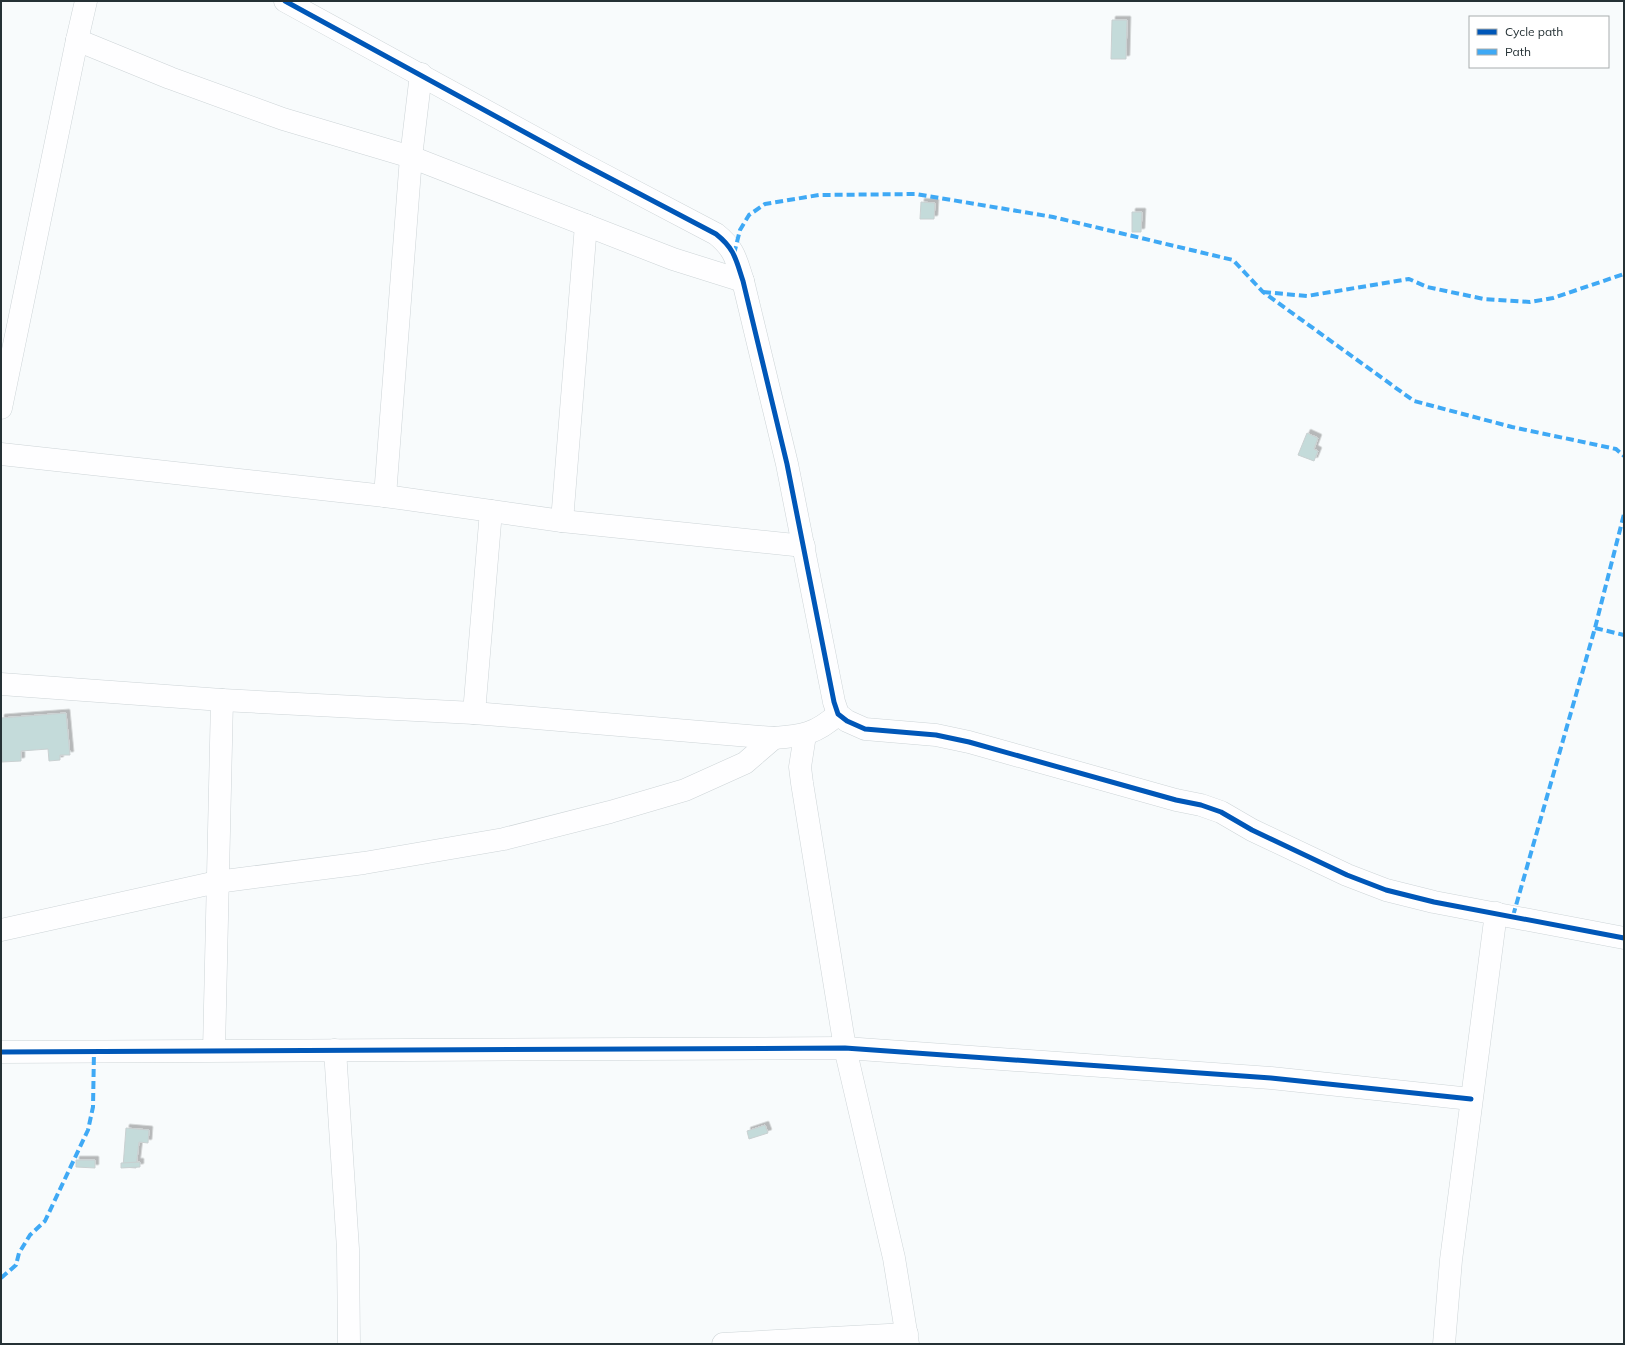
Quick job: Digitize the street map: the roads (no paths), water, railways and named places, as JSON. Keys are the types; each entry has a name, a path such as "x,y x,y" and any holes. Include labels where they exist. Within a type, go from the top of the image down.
{"street":[{"path":"1,408 76,40 86,1"},
{"path":"285,1 421,74 581,163 716,234 728,244 734,254 743,281 787,464 834,702 838,714 847,721 865,729 936,736 969,742 1176,800 1201,805 1221,812 1252,830 1347,874 1386,890 1434,902 1496,912 1624,938"},
{"path":"76,40 170,78 283,119 411,157 673,259 743,281"},
{"path":"385,496 411,157 421,74"},
{"path":"562,521 586,225"},
{"path":"1,454 385,496 562,521 804,546"},
{"path":"474,713 491,512"},
{"path":"1,684 222,700 474,713 774,738 805,735 825,726 838,714"},
{"path":"214,1050 222,700"},
{"path":"723,1344 907,1339 894,1258 845,1048 802,783 800,767 805,735"},
{"path":"1,930 217,882 364,863 504,839 610,812 685,790 745,764 774,738"},
{"path":"1444,1344 1450,1260 1496,912"},
{"path":"1,1052 845,1048 1271,1078 1471,1099"},
{"path":"335,1050 348,1249 349,1344"}]}
